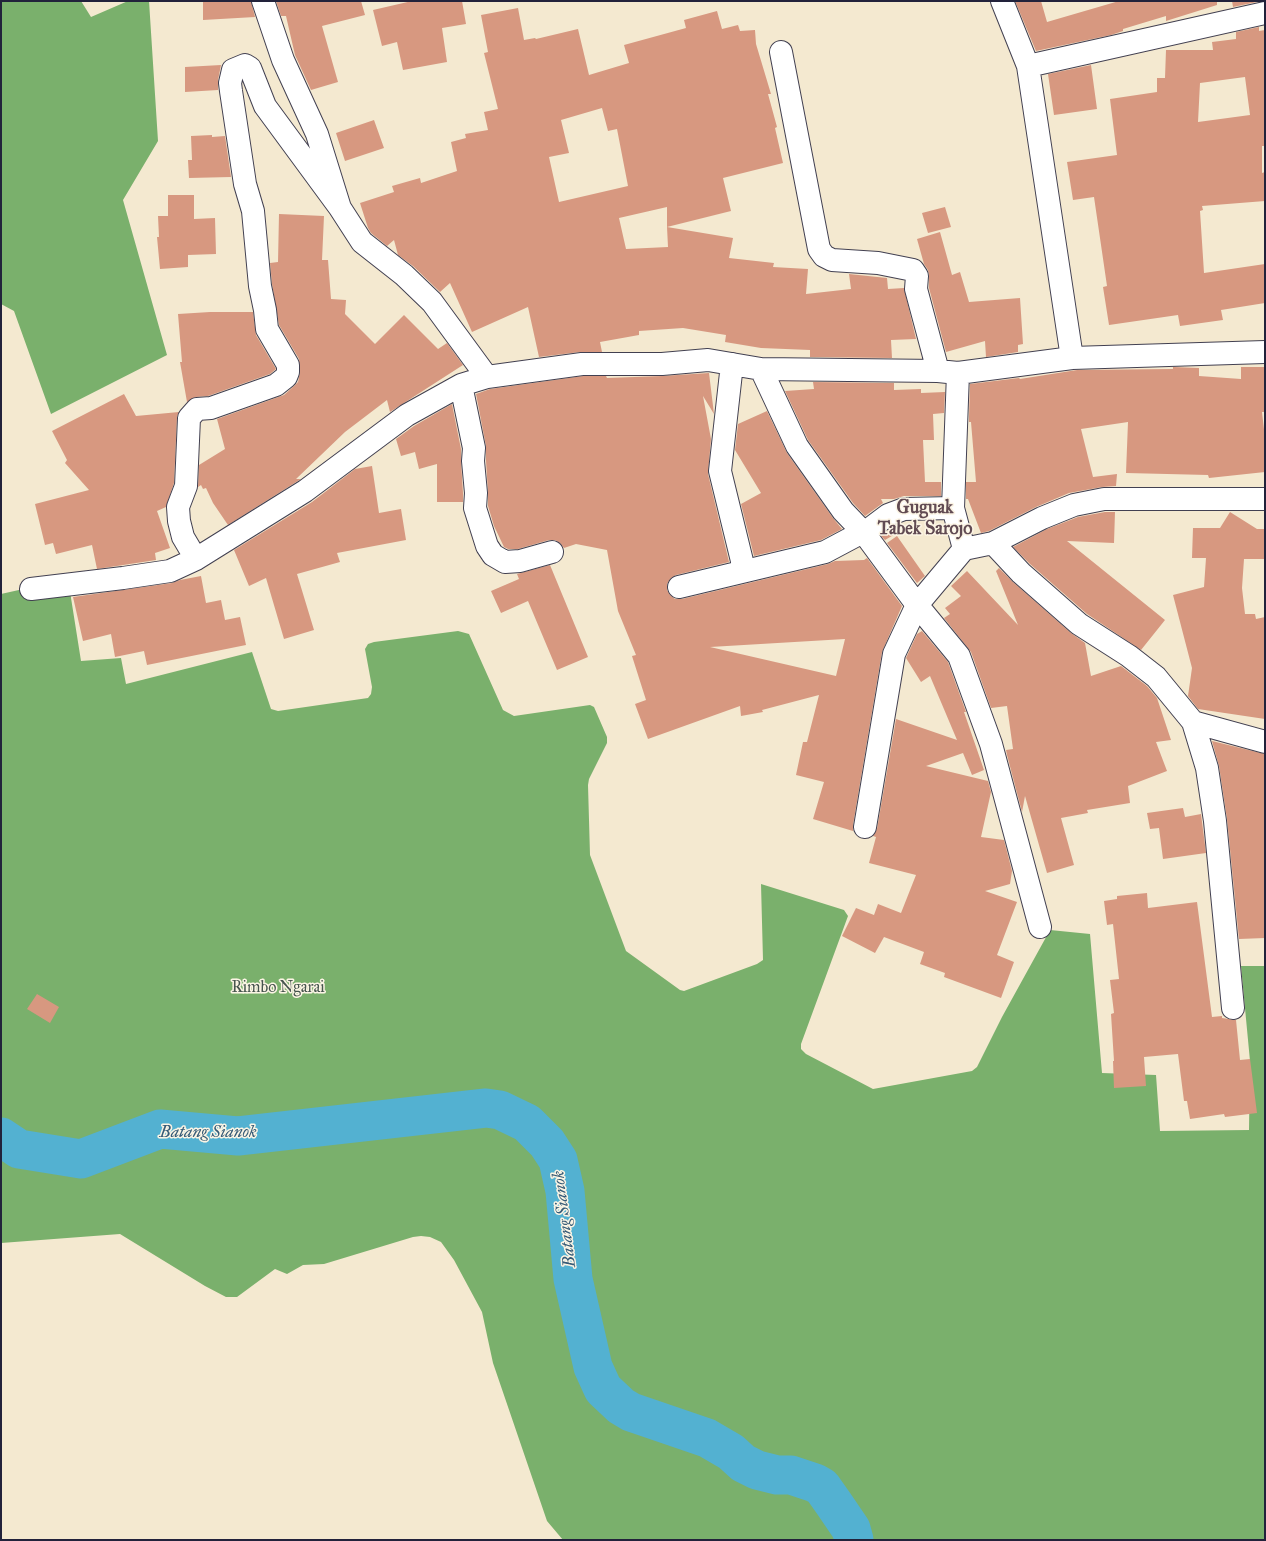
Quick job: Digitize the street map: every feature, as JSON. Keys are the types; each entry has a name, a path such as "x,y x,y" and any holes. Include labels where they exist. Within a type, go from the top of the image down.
{"street":[{"path":"264,1 283,60 317,134 340,208"},
{"path":"1002,1 1028,66 1072,358"},
{"path":"1028,66 1265,13"},
{"path":"781,52 819,249 824,256 832,260 878,263 913,270 917,276 916,289 948,372 953,508 964,549"},
{"path":"250,68 283,60"},
{"path":"196,559 183,537 179,521 178,507 186,486 189,418 197,410 211,408 276,385 286,377 288,372 288,366 267,329 266,310 260,286 253,211 246,184 231,92 230,82 233,70 245,65 250,68 265,106 340,208 362,242 404,275 432,302 486,377"},
{"path":"31,589 170,571 196,559 306,491 407,415 461,385 486,377 582,364 662,364 708,360 761,369 948,372 1072,358 1265,352"},
{"path":"732,364 720,471 742,561 742,571"},
{"path":"761,369 797,446 843,511 864,534 917,605 959,656 991,744 1040,927"},
{"path":"461,385 474,448 473,461 476,493 475,508 487,546 493,555 505,562 520,561 552,552"},
{"path":"865,826 894,654 917,605 964,549 993,543 1042,518 1074,505 1104,499 1265,499"},
{"path":"679,587 824,552 857,535 864,534 888,515 904,509 953,508"},
{"path":"993,543 1021,572 1078,624 1129,656 1156,677 1193,722 1207,768 1215,820 1233,1008"},
{"path":"1193,722 1265,742"}],"green space":[{"path":"1,1 81,1 91,17 128,1 149,1 158,141 123,200 167,355 51,414 14,311 1,304"},
{"name":"Rimbo Ngarai","path":"68,579 81,661 121,658 126,684 252,652 271,709 278,711 368,698 371,694 372,687 365,649 368,644 458,631 469,634 503,710 514,716 590,705 594,707 607,737 607,743 589,779 588,785 590,855 626,951 680,990 684,991 757,964 763,960 761,884 844,910 848,916 801,1044 801,1049 806,1054 873,1089 972,1071 977,1067 1002,1017 1050,930 1090,934 1102,1073 1156,1075 1160,1131 1249,1130 1250,1061 1241,966 1265,966 1265,1540 563,1540 547,1521 493,1363 482,1312 454,1260 441,1242 430,1237 413,1237 324,1264 303,1265 287,1274 275,1269 237,1297 226,1297 205,1286 120,1234 1,1243 1,594"}],"building":[{"path":"203,1 251,1 255,17 203,20"},
{"path":"276,1 361,1 365,15 322,26 338,82 311,90 295,55 286,16 281,16"},
{"path":"412,1 462,1 466,24 442,28 447,62 403,70 397,42 382,46 373,10"},
{"path":"1015,1 1041,1 1047,22 1119,1 1217,1 1217,5 1166,21 1166,16 1123,29 1123,31 1111,35 1036,51"},
{"path":"1232,1 1257,1 1257,2 1233,7"},
{"path":"518,8 524,40 536,39 578,29 589,75 629,63 624,45 686,28 684,20 717,11 722,29 738,25 740,31 755,30 756,44 771,94 768,94 777,127 775,128 783,163 723,178 731,211 667,227 733,238 729,258 774,263 773,267 808,269 806,294 851,289 849,274 887,278 888,289 904,288 916,339 891,340 892,358 810,357 810,350 761,348 725,342 726,335 683,328 639,331 639,335 600,342 602,352 580,352 539,357 528,307 472,332 450,283 440,292 413,266 398,255 394,240 387,246 371,233 360,203 394,192 392,186 420,178 421,183 457,171 451,142 466,138 465,134 488,130 484,112 498,109 484,53 488,52 481,15","holes":["602,108 608,131 617,129 628,186 559,202 549,157 569,153 561,120","667,207 668,247 626,249 619,218"]},
{"path":"1259,27 1259,31 1265,30 1265,146 1262,146 1262,173 1265,172 1265,201 1202,206 1203,210 1200,211 1204,273 1265,264 1265,303 1221,310 1223,320 1180,326 1178,315 1109,325 1103,287 1107,286 1094,197 1073,200 1067,162 1117,155 1110,99 1157,92 1157,78 1165,78 1166,50 1213,50 1212,42 1236,39 1236,32","holes":["1245,77 1250,115 1198,122 1200,83"]},
{"path":"221,65 218,90 185,92 185,67"},
{"path":"1091,65 1097,109 1054,115 1048,74"},
{"path":"374,120 384,148 345,161 336,133"},
{"path":"212,135 212,137 225,136 231,177 189,178 188,160 192,160 191,136"},
{"path":"168,195 194,195 194,219 215,218 216,254 188,255 188,267 160,269 157,237 159,237 158,216 168,216"},
{"path":"945,207 951,227 928,233 922,213"},
{"path":"279,214 324,216 322,260 328,260 331,299 346,300 345,314 375,344 404,315 438,349 447,343 463,365 390,412 387,400 345,432 296,479 301,479 228,525 213,503 206,488 203,489 201,485 198,487 199,465 225,449 217,419 284,395 298,382 300,372 299,359 279,325 272,284 270,263 278,262"},
{"path":"940,232 952,275 960,272 969,302 1020,298 1023,344 1018,345 1018,352 986,357 985,341 946,352 929,288 928,270 924,264 917,239"},
{"path":"253,312 256,335 276,369 270,374 208,396 196,397 187,402 180,362 182,362 178,314"},
{"path":"1173,367 1199,368 1199,376 1241,379 1241,367 1265,367 1265,412 1262,412 1265,438 1265,472 1209,478 1208,475 1126,473 1128,422 1081,429 1093,477 1117,474 1116,486 1069,493 1036,507 989,531 981,533 968,499 966,499 966,482 976,482 971,422 969,422 970,384 1020,379 1077,370 1173,369"},
{"path":"709,373 714,414 703,396 711,439 708,474 729,562 676,575 671,578 667,584 667,590 670,595 675,599 682,599 828,564 835,561 864,560 867,558 902,606 882,652 853,831 813,819 824,782 796,775 803,742 807,742 819,695 762,710 763,712 741,716 740,706 648,739 635,704 646,700 632,656 636,655 618,611 607,550 576,544 564,548 555,540 549,540 518,549 508,549 504,547 494,526 488,506 486,446 476,394 490,389 583,376 606,376 607,378","holes":["845,639 836,676 710,647"]},
{"path":"813,382 894,383 894,390 921,389 921,393 945,392 944,413 933,414 934,440 923,440 925,482 941,482 941,496 904,496 894,499 881,499 883,503 865,516 853,503 808,440 785,391 814,389"},
{"path":"124,394 136,416 179,412 177,417 174,483 166,507 157,511 170,548 155,553 156,560 97,569 92,545 56,554 53,543 45,545 35,504 89,490 65,463 67,460 52,431"},
{"path":"452,404 461,449 463,502 437,502 437,464 419,469 415,452 401,456 396,439 414,426"},
{"path":"767,411 787,453 842,529 821,540 754,556 741,504 761,493 735,450 738,424"},
{"path":"372,466 379,513 401,509 406,540 337,553 340,562 297,574 314,630 284,639 266,578 249,586 234,550 312,502 355,469"},
{"path":"1105,512 1115,512 1114,543 1067,541 1165,620 1141,650 1087,614 1013,547 1047,529 1078,517"},
{"path":"1230,512 1257,529 1265,529 1265,559 1244,559 1242,588 1245,614 1255,614 1256,619 1265,617 1265,719 1198,709 1188,696 1192,668 1173,595 1204,587 1206,558 1192,558 1193,528 1220,528"},
{"path":"898,525 902,530 885,540 881,536"},
{"path":"897,536 925,576 917,583 887,543"},
{"path":"550,565 588,657 557,670 528,601 501,613 491,591 519,579 517,574"},
{"path":"999,568 1071,633 1085,643 1091,676 1121,666 1147,686 1157,698 1171,740 1156,742 1167,771 1128,786 1130,803 1087,810 1088,813 1061,818 1074,865 1047,873 1025,796 1022,812 1007,755 1006,750 1013,749 1007,706 991,708 971,652 944,618 950,614 945,608 961,596 951,586 967,571 1018,625 996,571"},
{"path":"201,576 206,603 221,600 225,620 240,617 246,645 147,665 144,651 115,657 111,634 83,641 73,597 172,583"},
{"path":"922,631 948,662 966,712 964,712 984,770 972,775 963,753 926,766 988,781 991,792 981,837 1004,840 1012,871 1010,884 985,891 1017,902 997,955 1014,962 1001,998 944,977 945,973 920,964 924,952 884,937 875,953 842,936 856,908 874,915 878,904 901,913 916,875 869,863 876,837 873,836 877,829 896,719 957,740 930,676 921,682 906,658 917,634"},
{"path":"1212,741 1265,754 1265,938 1239,939 1227,819 1219,766"},
{"path":"1183,808 1185,817 1201,814 1206,853 1163,859 1159,828 1150,829 1147,813"},
{"path":"1147,893 1148,908 1197,902 1212,1017 1222,1016 1222,1018 1236,1020 1240,1060 1250,1059 1257,1113 1225,1117 1224,1114 1190,1119 1187,1101 1184,1101 1178,1054 1144,1057 1146,1086 1114,1088 1111,1014 1114,1013 1110,980 1119,979 1113,924 1107,925 1104,901 1117,899 1117,896"},
{"path":"37,994 59,1007 50,1023 27,1009"}],"waterway":[{"name":"Batang Sianok","path":"1,1137 19,1149 81,1159 160,1129 238,1136 486,1108 500,1110 527,1123 547,1143 558,1160 565,1191 573,1279 593,1367 603,1389 621,1406 631,1412 707,1438 731,1452 743,1463 757,1470 777,1475 791,1475 815,1483 822,1487 851,1529 854,1540"}],"district":[{"name":"Guguak Tabek Sarojo","path":"925,519"}]}
